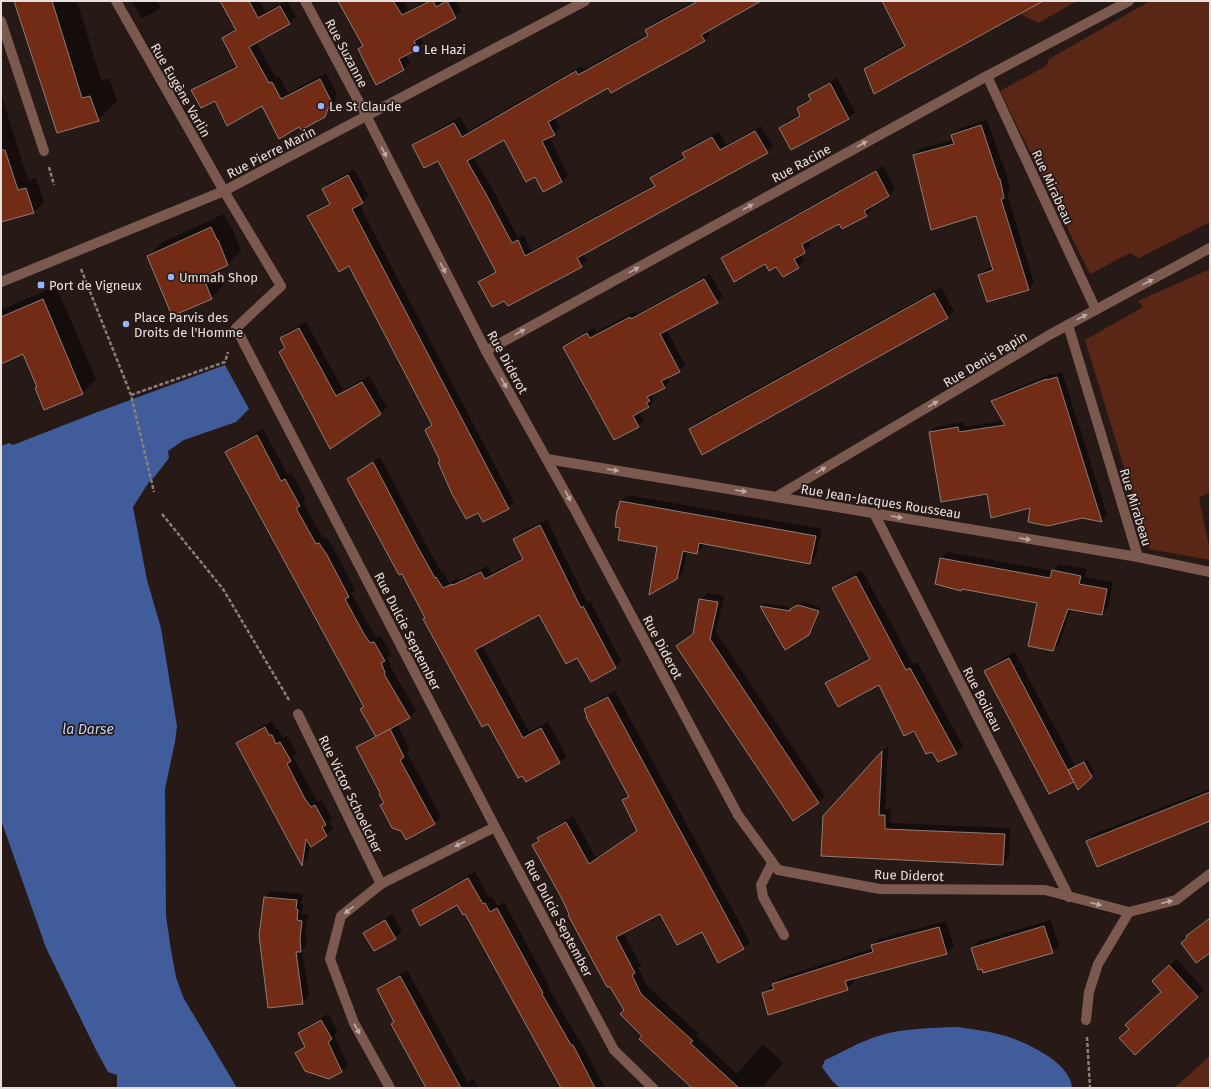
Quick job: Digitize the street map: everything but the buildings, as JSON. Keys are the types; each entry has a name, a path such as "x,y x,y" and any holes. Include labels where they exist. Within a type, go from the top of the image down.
{"street":[{"name":"Rue Eugène Varlin","path":"116,1 224,191"},
{"name":"Rue Suzanne","path":"305,1 367,117"},
{"name":"Rue Pierre Marin","path":"1,282 224,191 585,1"},
{"name":"Rue Racine","path":"486,351 987,76 1129,1"},
{"path":"1,21 44,151"},
{"name":"Rue Mirabeau","path":"987,76 1096,310"},
{"name":"Rue Diderot","path":"367,117 486,351 575,510 738,815 778,870 880,889 1045,890 1129,912"},
{"name":"Rue Dulcie September","path":"224,191 281,286 236,328 495,826 614,1050 653,1088"},
{"name":"Rue Denis Papin","path":"776,497 1068,325 1210,248"},
{"name":"Rue Mirabeau","path":"1068,325 1138,558"},
{"name":"Rue Jean-Jacques Rousseau","path":"547,459 1138,558 1210,572"},
{"name":"Rue Boileau","path":"874,514 1069,897"},
{"name":"Rue Victor Schoelcher","path":"298,714 381,884"},
{"path":"390,1088 354,1024 330,960 341,916 381,884 495,826"},
{"path":"772,863 761,885 763,896 784,935"},
{"path":"1086,1020 1089,992 1098,964 1129,912 1176,900 1210,874"}],"path":[{"path":"74,252 131,395 154,492"},
{"path":"131,395 225,362 226,358"},
{"path":"162,514 223,589 298,714"},
{"path":"1086,1020 1090,1088"}],"shaded area":[{"path":"996,1 1077,1 1038,23"},
{"path":"1150,1 1210,1 1210,222 1139,258 1130,253 1090,274 1000,91 1046,66 1049,59"},
{"path":"1210,269 1210,492 1199,498 1210,551 1210,560 1149,549 1085,340 1143,307 1138,301"},
{"path":"1210,1056 1210,1088 1174,1088"}],"water":[{"name":"la Darse","path":"225,365 249,409 236,422 184,440 168,451 169,458 149,482 133,507 147,580 161,628 177,726 165,789 166,916 171,950 176,977 183,997 237,1088 117,1088 117,1075 108,1072 46,948 1,820 1,446 9,443 13,445"},
{"path":"957,1027 1002,1035 1034,1048 1055,1061 1064,1070 1070,1079 1072,1088 840,1088 833,1082 822,1067 825,1060 871,1038 907,1030"}],"place":[{"name":"Le Hazi","path":"416,49"},
{"name":"Le St Claude","path":"321,106"},
{"name":"Ummah Shop","path":"171,277"},
{"name":"Port de Vigneux","path":"41,285"},
{"name":"Place Parvis des Droits de l'Homme","path":"126,324"}]}
